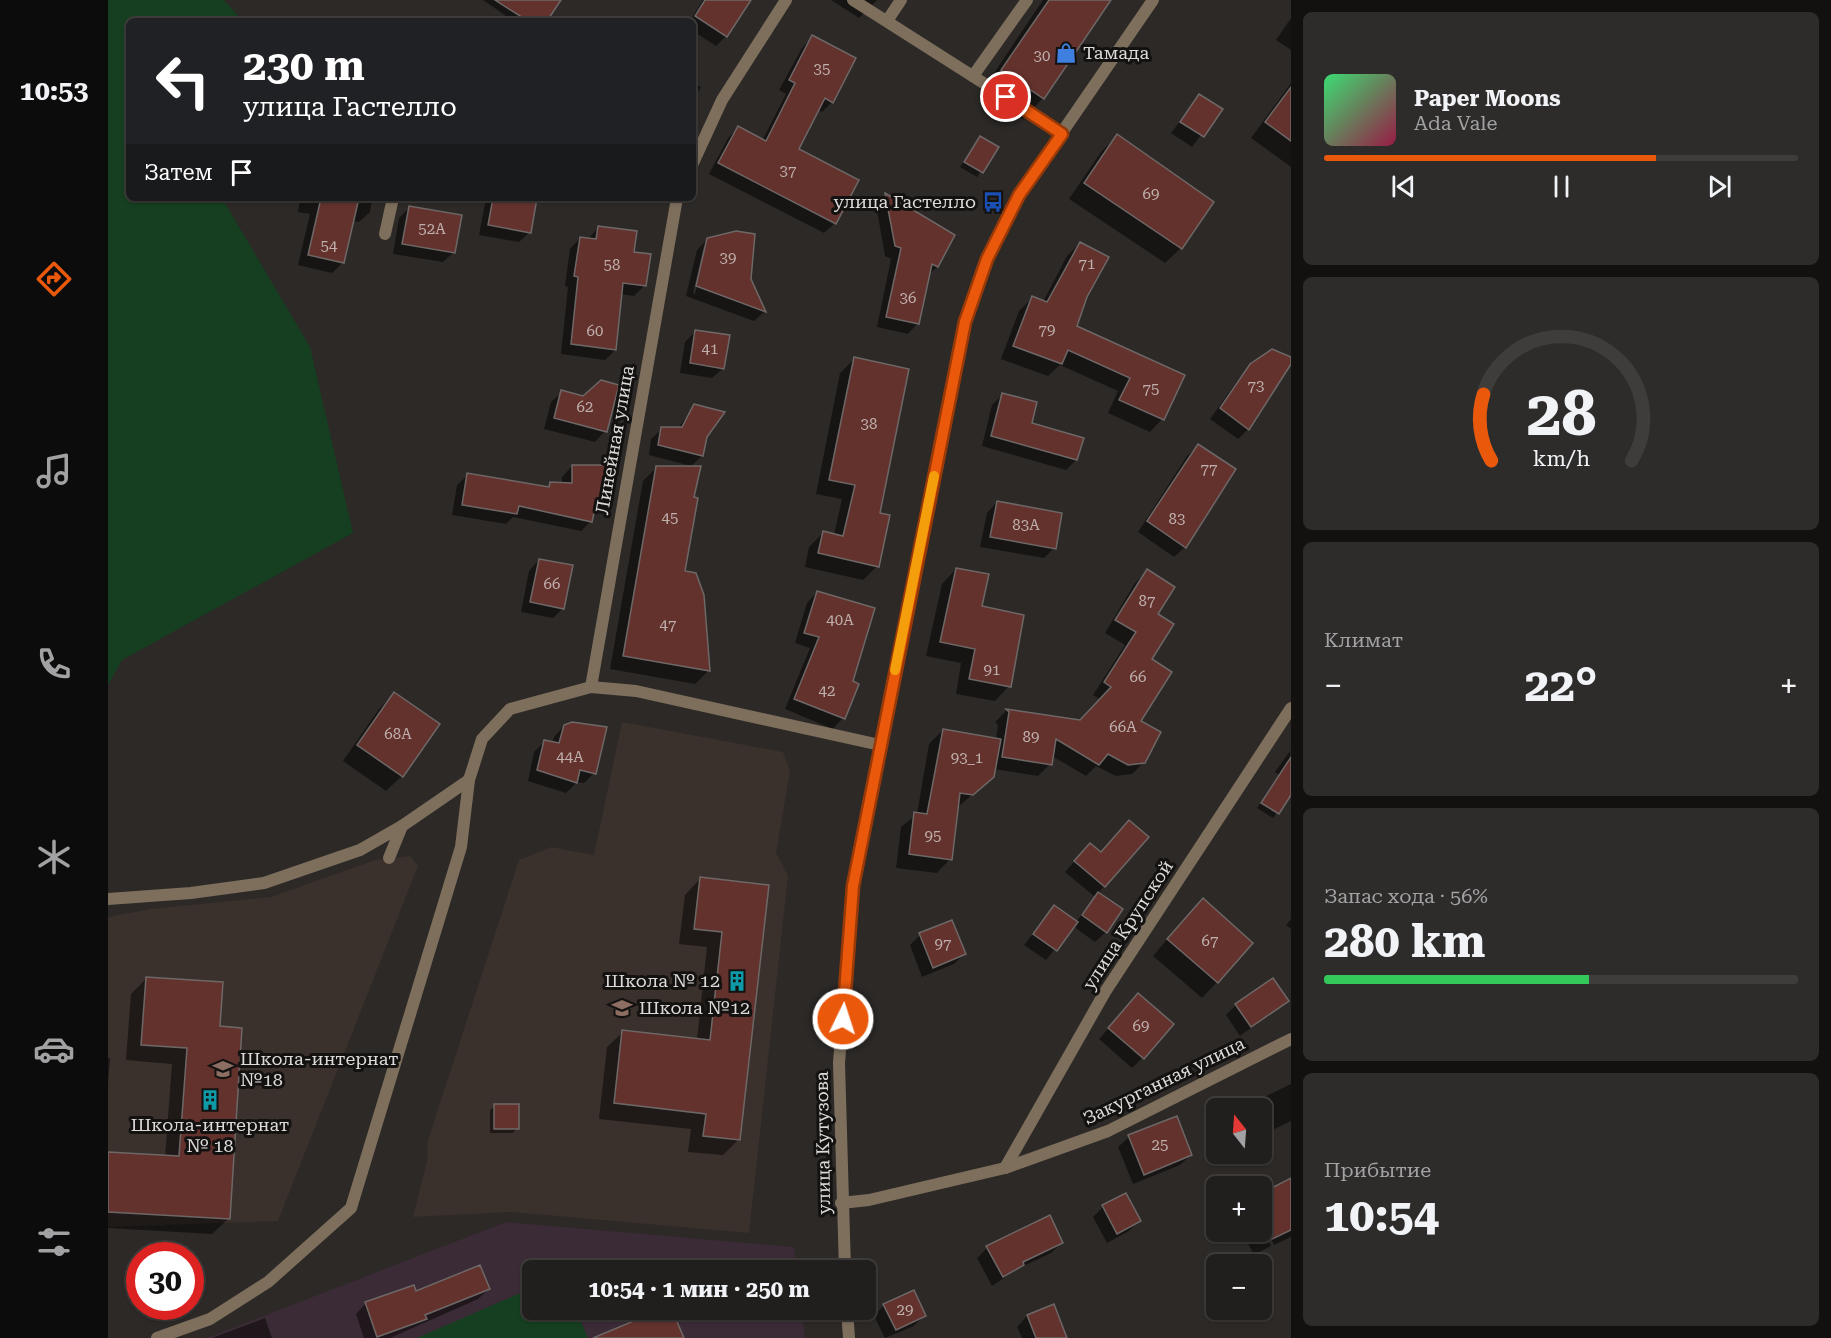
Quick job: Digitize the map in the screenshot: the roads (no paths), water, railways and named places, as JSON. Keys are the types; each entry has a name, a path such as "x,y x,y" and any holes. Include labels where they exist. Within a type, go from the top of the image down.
{"street":[{"path":"696,156 722,100 786,0"},
{"path":"854,0 1062,134"},
{"path":"887,21 901,0"},
{"path":"973,76 1027,0"},
{"name":"улица Кутузова","path":"844,1260 841,1203 839,1063 853,886 965,322 987,259 1019,195 1153,0"},
{"path":"385,234 392,201"},
{"name":"Линейная улица","path":"591,687 676,201"},
{"path":"157,1338 210,1319 268,1282 351,1208 460,847 469,780 482,739 510,709 591,687 636,691 880,745"},
{"name":"улица Крупской","path":"1005,1168 1105,992 1291,708"},
{"path":"108,899 191,893 264,883 360,850 402,826 469,780"},
{"path":"389,858 402,826"},
{"name":"Закурганная улица","path":"841,1203 869,1200 1005,1168 1108,1131 1291,1039"},
{"path":"848,1320 849,1338"}],"place":[{"name":"Тамада","path":"1066,53"},
{"name":"улица Гастелло","path":"993,202"},
{"name":"Школа № 12","path":"737,981"},
{"name":"Школа №12","path":"622,1008"},
{"name":"Школа-интернат №18","path":"223,1069"},
{"name":"Школа-интернат № 18","path":"210,1100"}]}
